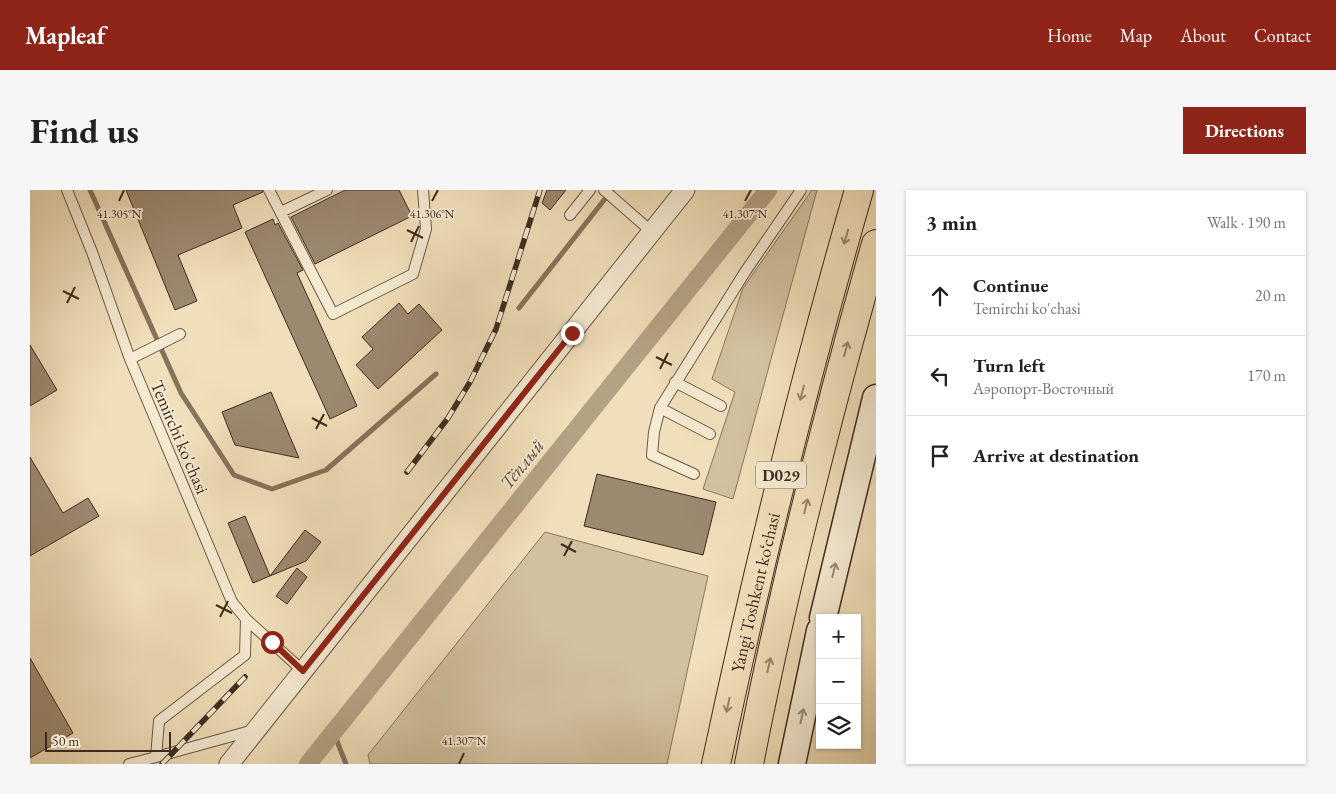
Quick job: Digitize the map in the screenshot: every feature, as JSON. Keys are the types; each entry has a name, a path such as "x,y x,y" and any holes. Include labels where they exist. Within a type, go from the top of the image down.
{"highway":[{"name":"Yangi Toshkent ko‘chasi","path":"716,764 788,448 818,333 859,190"},
{"name":"Yangi Toshkent ko‘chasi","path":"749,764 765,681 816,463 876,244"}],"main road":[{"path":"824,614 876,398"},
{"path":"792,764 816,650"}],"street":[{"path":"230,764 685,190"}],"lane":[{"name":"Temirchi ko'chasi","path":"67,190 92,252 130,359 232,602 246,619 303,671"},
{"path":"269,190 333,314 413,274 426,229 423,190"},
{"path":"281,212 327,190"},
{"path":"570,215 590,190"},
{"path":"604,190 652,232"},
{"path":"694,474 652,455 654,432 660,408 744,272 801,190"},
{"path":"130,359 180,334"},
{"path":"675,382 721,406"},
{"path":"660,408 710,434"},
{"path":"156,757 159,721 245,655 246,619"},
{"path":"129,764 257,729"}],"shaded area":[{"path":"812,190 817,190 733,499 703,489 735,392 712,379 743,288"},
{"path":"545,532 708,576 667,764 370,764 368,755"}],"building":[{"path":"126,190 262,190 263,192 233,205 242,228 178,255 197,301 175,310"},
{"path":"345,190 399,190 412,216 315,264 291,217"},
{"path":"547,190 566,190 550,210 542,203"},
{"path":"273,219 275,225 278,223 303,270 297,273 357,406 330,419 245,232"},
{"path":"399,303 408,314 419,304 442,330 378,389 356,365 373,349 362,337"},
{"path":"30,345 57,390 30,406"},
{"path":"271,392 299,458 235,445 222,412"},
{"path":"30,457 63,513 88,498 99,516 30,556"},
{"path":"597,474 716,502 703,555 584,526"},
{"path":"245,516 270,576 253,583 228,523"},
{"path":"305,530 321,542 306,561 270,576"},
{"path":"297,568 307,577 287,604 276,596"},
{"path":"30,658 73,733 30,758"}],"waterway":[{"path":"90,190 181,393 234,475 272,489 326,470 436,374"},
{"path":"519,308 612,190"},
{"name":"Тёплый","path":"308,764 768,190"},
{"path":"333,731 346,764"}],"railway":[{"path":"407,472 448,418 470,382 496,329 540,190"},
{"path":"162,764 245,677"}],"route":[{"path":"272,642 303,671 572,333"}]}
